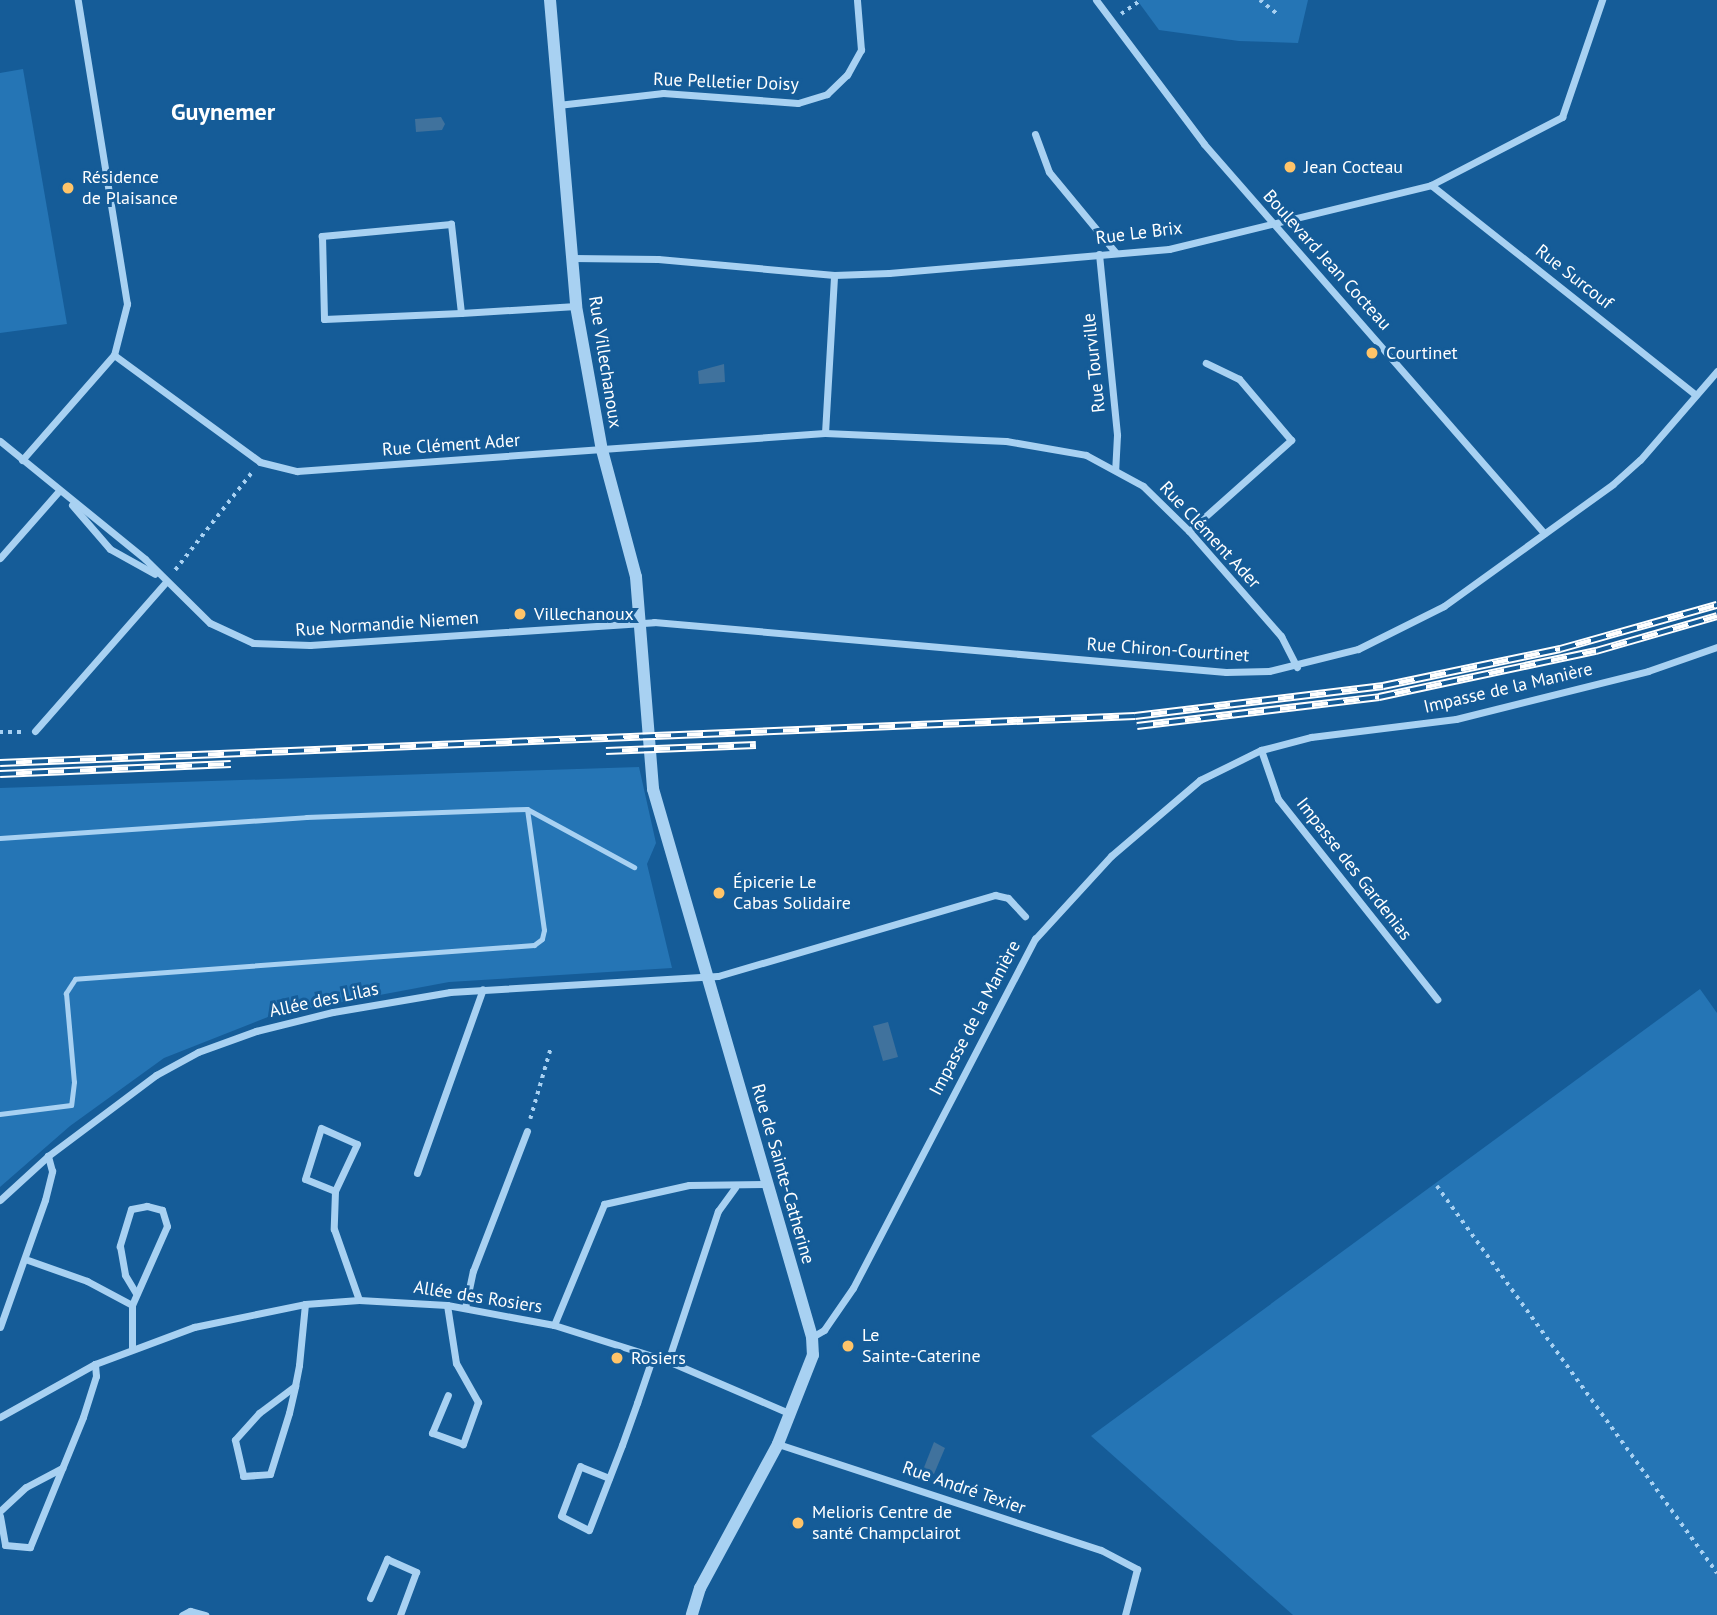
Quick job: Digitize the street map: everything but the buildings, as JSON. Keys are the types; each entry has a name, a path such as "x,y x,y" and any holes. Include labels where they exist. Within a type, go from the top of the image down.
{"street":[{"path":"22,460 114,355 127,304 78,0"},
{"name":"Rue Villechanoux","path":"550,0 576,306 602,450 628,538 642,623 647,725"},
{"name":"Rue Pelletier Doisy","path":"558,105 663,93 798,103 827,94 847,75 861,50 857,0"},
{"name":"Boulevard Jean Cocteau","path":"1096,0 1204,144 1544,533"},
{"name":"Rue Le Brix","path":"573,258 658,259 834,275 1116,253 1169,248 1431,185 1562,117 1602,0"},
{"path":"1035,134 1049,172 1116,253"},
{"name":"Rue Surcouf","path":"1431,185 1696,396"},
{"path":"461,313 452,224 322,236 324,319 461,313 576,306"},
{"name":"Rue Tourville","path":"1099,254 1116,435 1115,469"},
{"path":"825,433 834,275"},
{"name":"Rue Clément Ader","path":"114,355 260,462 297,471 825,433 1006,441 1086,455 1143,486 1189,531 1282,636 1297,667"},
{"path":"1189,531 1290,440 1238,379 1206,363"},
{"name":"Rue Chiron-Courtinet","path":"642,623 1226,672 1297,667 1390,636 1444,606 1640,460 1717,371"},
{"name":"Rue Normandie Niemen","path":"0,441 70,502 145,559 164,583 231,635 279,646 642,623"},
{"path":"0,558 58,492"},
{"name":"Rue Normandie Niemen","path":"70,502 110,549 156,575"},
{"path":"35,731 164,583"},
{"name":"Impasse de la Manière","path":"812,1337 824,1330 853,1287 1035,939 1111,856 1200,780 1261,750 1311,737 1456,719 1648,671 1717,647"},
{"name":"Rue de Sainte-Catherine","path":"647,725 653,789 812,1337 813,1355 778,1444 700,1588 692,1615"},
{"name":"Impasse des Gardenias","path":"1261,750 1278,799 1437,999"},
{"name":"Allée des Lilas","path":"0,1200 48,1156 156,1076 198,1052 333,1012 483,989 708,978 995,895 1008,898 1025,916"},
{"path":"417,1173 483,989"},
{"path":"335,1191 304,1179 321,1128 357,1144 335,1191 334,1229 359,1300"},
{"path":"465,1308 473,1271 527,1131"},
{"path":"0,1327 25,1259 52,1171 48,1156"},
{"path":"554,1325 604,1204 689,1185 735,1188 768,1184"},
{"path":"668,1361 718,1211 735,1188"},
{"path":"132,1348 132,1305 136,1293 147,1278 167,1226 162,1210 147,1206 131,1209 120,1245 125,1275 136,1293"},
{"path":"25,1259 87,1281 132,1305"},
{"name":"Allée des Rosiers","path":"0,1417 95,1364 194,1327 305,1304 359,1300 447,1305 554,1325 668,1361 789,1413"},
{"path":"295,1385 259,1413 235,1440 243,1476 270,1474 295,1385 305,1304"},
{"path":"447,1305 456,1363 478,1402 463,1444 432,1433 448,1395"},
{"path":"609,1478 580,1466 561,1516 589,1530 609,1478 653,1356"},
{"path":"62,1468 26,1487 0,1514 5,1545 30,1547 62,1468 96,1376 95,1364"},
{"name":"Rue André Texier","path":"778,1444 1101,1550 1137,1569 1125,1615"},
{"path":"370,1598 387,1559 416,1572 400,1615"},
{"path":"182,1615 190,1611 205,1615"}],"lane":[{"path":"0,1114 71,1105 74,1082 66,993 75,979 534,945 542,939 544,930 527,809"},
{"path":"0,838 306,817 527,809 634,867"}],"path":[{"path":"1111,22 1141,0"},
{"path":"1259,0 1277,14"},
{"path":"164,583 260,462"},
{"path":"0,732 35,731"},
{"path":"527,1131 550,1050"},
{"path":"1437,1186 1717,1573"}],"shaded area":[{"path":"1137,0 1308,0 1298,43 1239,41 1159,30"},
{"path":"23,69 67,324 0,333 0,73"},
{"path":"441,117 445,124 442,130 416,132 415,119"},
{"path":"724,364 725,382 699,384 698,371"},
{"path":"639,767 656,843 647,864 672,968 449,982 273,1015 164,1058 70,1126 0,1187 0,788"},
{"path":"1700,989 1717,1013 1717,1615 1293,1615 1091,1436"},
{"path":"888,1022 898,1057 883,1061 873,1026"},
{"path":"934,1442 945,1448 934,1474 923,1470"}],"railway":[{"path":"0,763 1135,716 1383,686 1560,649 1717,605"},
{"path":"1137,726 1379,697 1596,651 1717,616"},
{"path":"606,751 756,745"},
{"path":"0,774 231,764"}],"place":[{"name":"Jean Cocteau","path":"1290,167"},
{"name":"Résidence de Plaisance","path":"68,188"},
{"name":"Courtinet","path":"1372,353"},
{"name":"Villechanoux","path":"520,614"},
{"name":"Épicerie Le Cabas Solidaire","path":"719,893"},
{"name":"Le Sainte-Caterine","path":"848,1346"},
{"name":"Rosiers","path":"617,1358"},
{"name":"Melioris Centre de santé Champclairot","path":"798,1523"}],"district":[{"name":"Guynemer","path":"223,112"}]}
